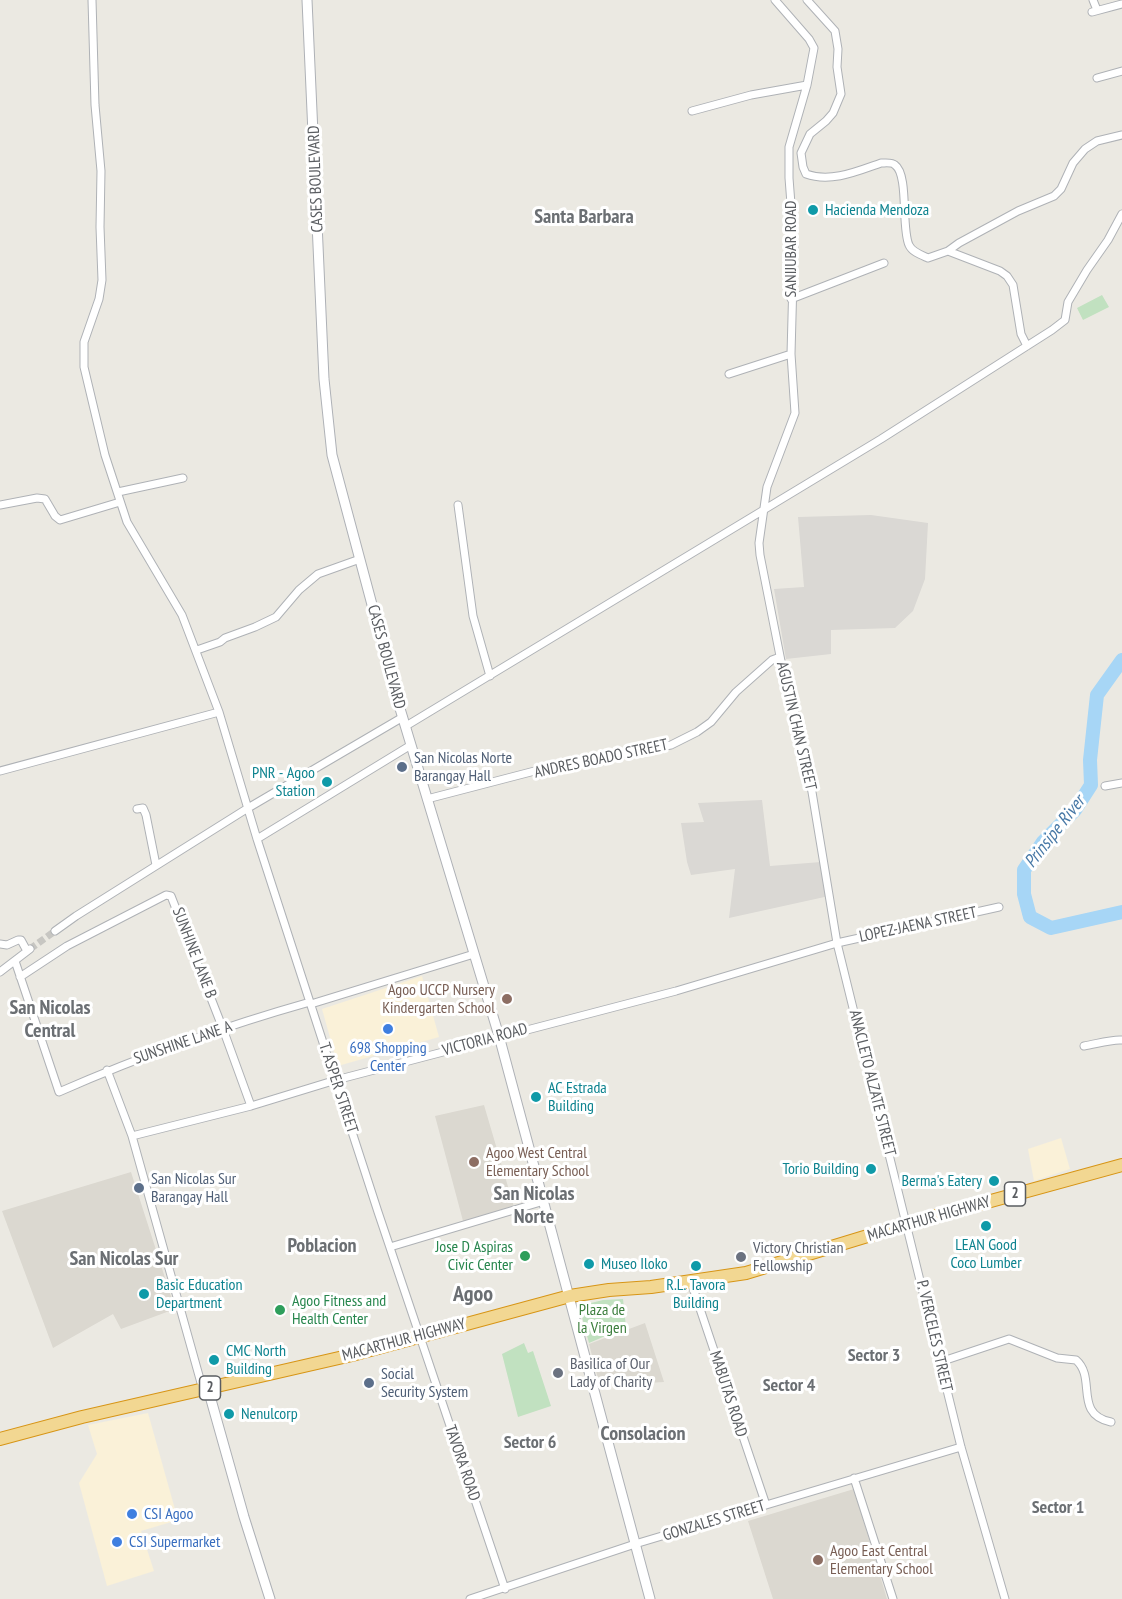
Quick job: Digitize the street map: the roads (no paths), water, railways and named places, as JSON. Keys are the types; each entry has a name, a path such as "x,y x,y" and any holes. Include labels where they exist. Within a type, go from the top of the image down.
{"highway":[{"name":"MACARTHUR HIGHWAY","path":"0,1439 82,1417 420,1337 570,1296 746,1273 907,1224 1122,1165"}],"street":[{"name":"T. ASPER STREET","path":"92,0 94,89 101,171 102,280 99,299 84,342 83,360 105,455 127,522 182,615 197,650 420,1337"},
{"name":"CASES BOULEVARD","path":"307,0 328,430 332,455 404,722 499,1036 650,1599"},
{"name":"SANIJUBAR ROAD","path":"764,510 767,487 795,413 791,354 794,243 789,147 807,85 813,53 812,43 776,0"},
{"path":"807,0 835,31 841,94 833,113 810,134 801,153 806,174 815,177 840,176 881,163 896,165 900,171 904,191 904,215 909,246 928,258 948,252 959,243 1018,211 1054,196 1061,189 1073,163 1084,149 1097,141 1122,135"},
{"path":"1093,0 1095,11 1122,4"},
{"path":"1097,78 1122,71"},
{"path":"692,111 751,94 807,85"},
{"path":"55,931 156,864 248,808 490,676 1028,346 1065,320 1068,302 1122,214"},
{"path":"948,252 1000,271 1007,276 1013,285 1021,334 1028,346"},
{"path":"791,299 884,263"},
{"path":"729,374 791,354"},
{"path":"118,492 183,478"},
{"path":"0,505 37,498 45,499 60,520 120,502"},
{"path":"458,506 473,616 490,676"},
{"name":"AGUSTIN CHAN STREET","path":"764,510 759,543 780,657 812,792 837,943"},
{"path":"197,650 255,627 276,616 299,590 318,574 360,559"},
{"name":"ANDRES BOADO STREET","path":"427,799 550,767 671,745 711,722 736,692 772,660 780,657"},
{"path":"0,771 219,712"},
{"path":"257,839 411,746"},
{"path":"1105,786 1122,783"},
{"path":"137,809 143,808 146,814 156,864"},
{"name":"SUNHINE LANE B","path":"20,977 67,946 166,895 171,896 251,1106"},
{"name":"LOPEZ-JAENA STREET","path":"837,943 999,907"},
{"path":"0,945 21,940 29,950 0,972"},
{"name":"VICTORIA ROAD","path":"132,1136 251,1106 336,1080 499,1036 676,991 837,943"},
{"name":"ANACLETO ALZATE STREET","path":"837,943 907,1224"},
{"name":"SUNSHINE LANE A","path":"20,977 59,1092 107,1070 223,1029 474,954"},
{"path":"15,961 20,977"},
{"path":"1084,1046 1122,1040"},
{"path":"107,1070 132,1136 270,1599"},
{"path":"390,1247 544,1201"},
{"name":"P. VERCELES STREET","path":"907,1224 961,1447 1005,1599"},
{"name":"MABUTAS ROAD","path":"691,1282 765,1505"},
{"name":"TAVORA ROAD","path":"420,1337 505,1589"},
{"path":"940,1362 1009,1339 1057,1358 1076,1360 1084,1372 1090,1409 1102,1420 1111,1422"},
{"name":"GONZALES STREET","path":"470,1599 635,1544 961,1447"},
{"path":"854,1478 893,1599"}],"waterway":[{"name":"Prinsipe River","path":"1122,660 1097,695 1090,760 1091,785 1075,810 1043,842 1024,870 1024,894 1030,917 1051,928 1122,912"}],"tunnel":[{"path":"30,949 55,931"}],"place":[{"name":"Hacienda Mendoza","path":"813,210"},
{"name":"San Nicolas Norte Barangay Hall","path":"402,767"},
{"name":"PNR - Agoo Station","path":"327,782"},
{"name":"Agoo UCCP Nursery Kindergarten School","path":"507,999"},
{"name":"698 Shopping Center","path":"388,1029"},
{"name":"AC Estrada Building","path":"536,1097"},
{"name":"Agoo West Central Elementary School","path":"474,1162"},
{"name":"Torio Building","path":"871,1169"},
{"name":"Berma's Eatery","path":"994,1181"},
{"name":"San Nicolas Sur Barangay Hall","path":"139,1188"},
{"name":"LEAN Good Coco Lumber","path":"986,1226"},
{"name":"Jose D Aspiras Civic Center","path":"525,1256"},
{"name":"Victory Christian Fellowship","path":"741,1257"},
{"name":"Museo Iloko","path":"589,1264"},
{"name":"R.L. Tavora Building","path":"696,1266"},
{"name":"Basic Education Department","path":"144,1294"},
{"name":"Agoo Fitness and Health Center","path":"280,1310"},
{"name":"CMC North Building","path":"214,1360"},
{"name":"Basilica of Our Lady of Charity","path":"558,1373"},
{"name":"Social Security System","path":"369,1383"},
{"name":"Nenulcorp","path":"229,1414"},
{"name":"CSI Agoo","path":"132,1514"},
{"name":"CSI Supermarket","path":"117,1542"},
{"name":"Agoo East Central Elementary School","path":"818,1560"}],"district":[{"name":"Santa Barbara","path":"584,217"},
{"name":"San Nicolas Central","path":"50,1020"},
{"name":"San Nicolas Norte","path":"534,1206"},
{"name":"Poblacion","path":"322,1246"},
{"name":"San Nicolas Sur","path":"124,1259"},
{"name":"Agoo","path":"473,1295"},
{"name":"Sector 3","path":"874,1356"},
{"name":"Sector 4","path":"789,1386"},
{"name":"Consolacion","path":"643,1434"},
{"name":"Sector 6","path":"530,1443"},
{"name":"Sector 1","path":"1058,1508"}],"park label":[{"name":"Plaza de la Virgen","path":"602,1319"}]}
